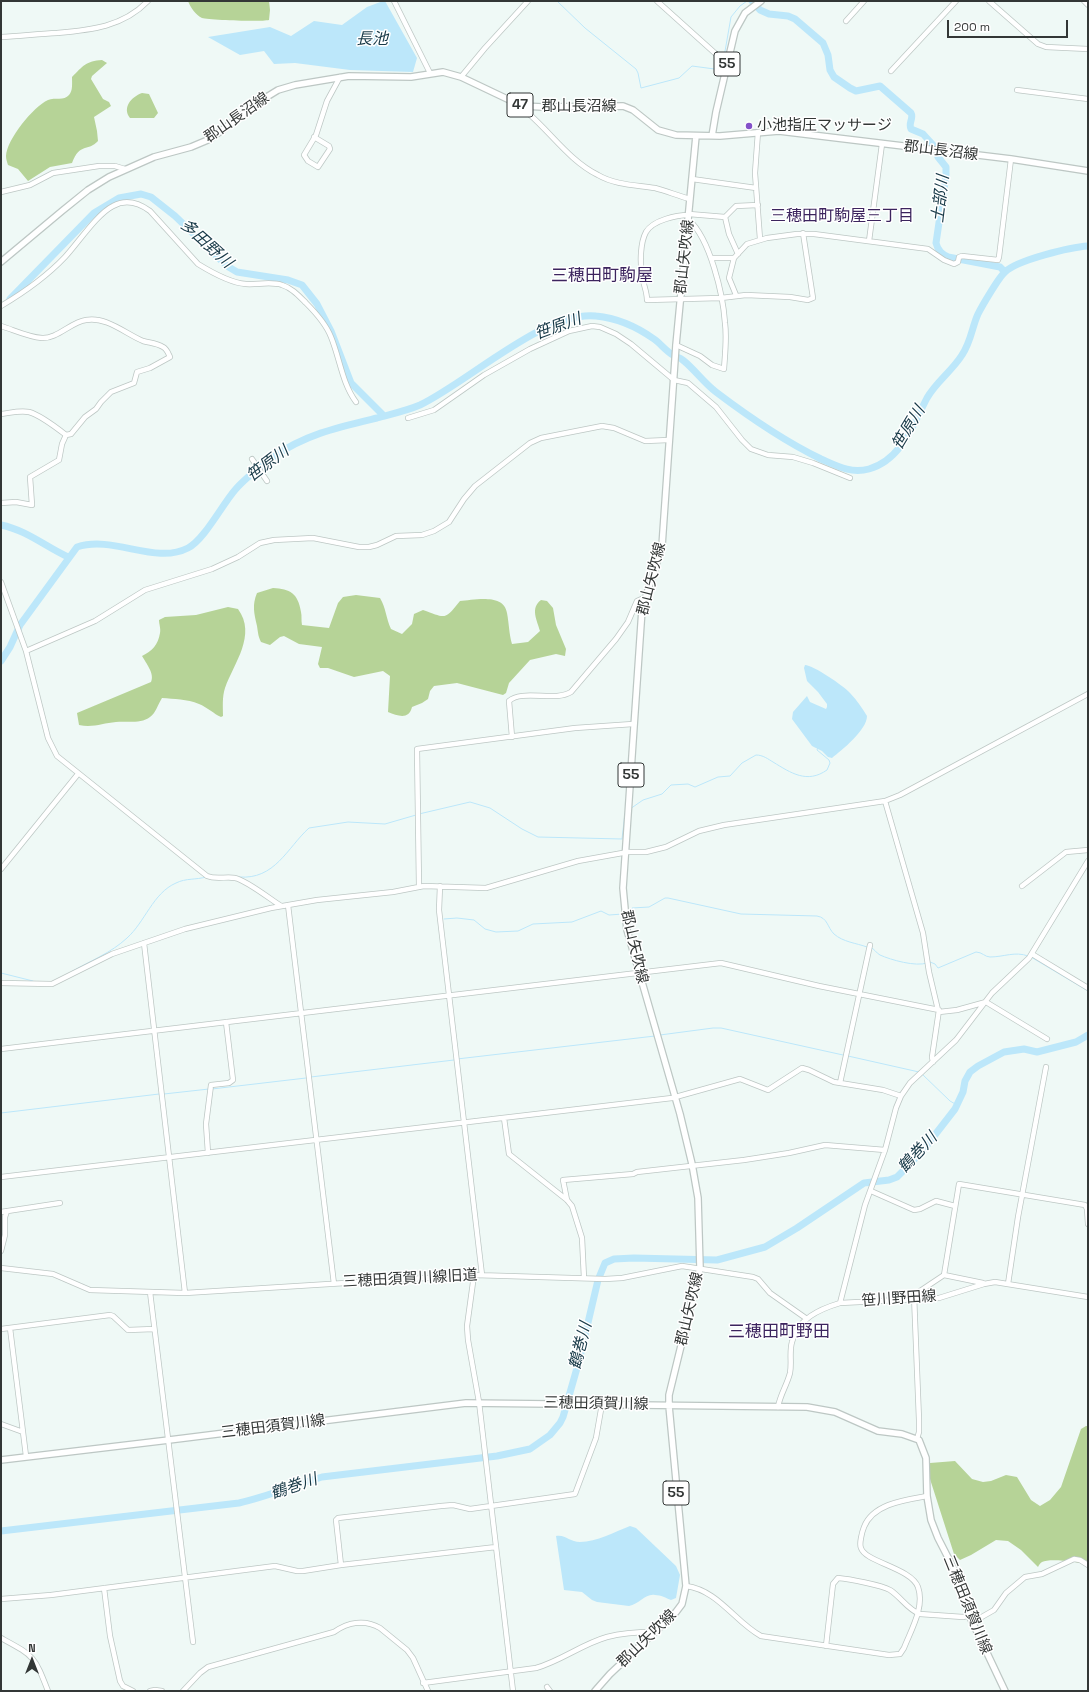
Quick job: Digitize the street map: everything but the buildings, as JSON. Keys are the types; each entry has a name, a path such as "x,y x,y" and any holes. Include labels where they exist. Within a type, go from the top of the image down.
{"main road":[{"name":"55","path":"712,136 735,30 741,18 748,10 761,1"},
{"name":"郡山長沼線","path":"1,262 88,190 109,177 154,157 191,147 210,139 278,90 295,85 340,77 411,77 443,72 461,77 526,106 623,106 633,110 662,132 696,136 712,136 779,131 1011,159 1088,171"},
{"name":"郡山矢吹線","path":"595,1691 610,1674 676,1612 682,1604 686,1586 669,1395 700,1268 699,1211 693,1167 675,1097 627,930 623,888 640,624 646,597 662,546 676,346 696,136"},
{"name":"三穂田須賀川線","path":"1,1460 479,1402 778,1408 807,1407 824,1409 840,1414 878,1431 902,1434 917,1439 922,1444 926,1458 926,1496 933,1526 958,1577 970,1616 1005,1691"}],"street":[{"path":"1,37 84,30 108,26 129,16 148,1"},
{"path":"394,1 430,73"},
{"path":"461,77 528,1"},
{"path":"657,1 727,64"},
{"path":"846,21 864,1"},
{"path":"891,71 956,1"},
{"path":"989,1 1038,44 1046,47 1088,49"},
{"path":"1084,1 1088,5"},
{"path":"314,137 329,147 329,152 318,167 304,156 314,137 340,77"},
{"path":"1017,90 1088,99"},
{"path":"526,106 529,114 569,154 583,166 598,175 612,181 669,192 690,199"},
{"path":"758,132 755,173 760,239"},
{"path":"869,241 882,144"},
{"path":"736,295 729,280 734,258 747,244 760,239 802,233 928,249 944,260 954,264 962,256 997,260 999,259 1011,159"},
{"path":"1,192 30,185 53,173 99,166 114,166 125,169"},
{"path":"692,179 756,188"},
{"path":"1,306 32,285 63,259 102,214 113,206 132,202 142,205 150,211 198,264 206,269 232,281 244,284 279,284 292,290 326,326 347,386 356,402"},
{"path":"758,205 736,206 725,217 672,216 649,229 644,239 641,259 642,277 647,300 721,298 736,295 790,297 808,300 813,298 802,233"},
{"path":"676,346 700,356 712,365 724,369 725,323 712,258 689,216"},
{"path":"725,217 729,234 738,254"},
{"path":"712,258 734,258"},
{"path":"1,326 42,338 52,338 68,326 86,320 97,320 115,326 143,341 158,344 167,350 170,357 150,368 137,372 134,383 111,392 96,409 85,417 71,434 66,435 62,444 59,460 30,477 32,505 16,502 1,503"},
{"path":"408,418 434,410 484,375 530,349 569,331 589,326 600,327 616,334 631,344 674,379 686,382 697,390 716,407 742,440 751,448 774,457 793,457 813,463 850,478"},
{"path":"1,414 18,411 30,412 66,435"},
{"path":"26,651 95,621 145,590 212,569 238,557 260,543 313,538 359,547 369,547 396,536 422,535 434,531 449,522 464,499 475,486 527,445 541,438 602,426 614,428 645,441 670,440"},
{"path":"252,459 267,481"},
{"path":"1,582 26,651 48,738 57,756 207,876 212,878 235,878 243,881 281,906"},
{"path":"512,737 509,701 514,698 532,696 563,696 571,692 626,624 637,601 646,597"},
{"path":"1,983 52,984 103,957 144,943 191,927 281,906 393,892 419,887 440,886 486,888 557,866 626,853 646,852 666,847 699,831 724,825 885,801 1088,694"},
{"path":"419,887 417,749 604,725 633,724"},
{"path":"1,869 78,774"},
{"path":"885,801 923,933 929,972 939,1011 932,1057 933,1062"},
{"path":"1022,886 1066,852 1088,850"},
{"path":"840,1303 865,1205 885,1150 897,1103 910,1083 956,1040 984,1002 1032,954 1088,861"},
{"path":"440,886 439,910 482,1275"},
{"path":"288,905 334,1284"},
{"path":"144,943 185,1293"},
{"path":"840,1084 870,945"},
{"path":"1032,954 1088,988"},
{"path":"1,1049 721,963 939,1011 957,1010 984,1002 992,1005 1047,1039"},
{"path":"208,1153 206,1124 211,1085 229,1083 233,1080 226,1022"},
{"path":"1008,1284 1018,1217 1046,1067"},
{"path":"1,1177 675,1097 740,1079 768,1090 802,1068 840,1084 884,1090 901,1096"},
{"path":"504,1118 509,1154 567,1200 572,1206 582,1238 584,1278"},
{"path":"567,1200 563,1180 693,1167 782,1155 825,1145 885,1150"},
{"path":"917,1439 919,1432 919,1420 914,1295 944,1274 959,1184 1085,1205 1087,1208 1088,1224"},
{"path":"871,1191 914,1210 920,1209 936,1201 955,1206"},
{"path":"1,1212 60,1203"},
{"path":"1,1251 5,1235 5,1217 7,1211"},
{"name":"三穂田須賀川線旧道","path":"1,1268 53,1274 90,1290 185,1293 482,1275 605,1279 622,1278 670,1267 682,1266 758,1279 770,1293 807,1319"},
{"path":"944,1274 984,1284"},
{"path":"474,1276 467,1331 479,1402 513,1691"},
{"name":"笹川野田線","path":"778,1408 780,1397 790,1373 792,1342 796,1331 818,1310 840,1303 940,1298 995,1282 1088,1297"},
{"path":"150,1292 193,1642"},
{"path":"1,1329 110,1315 128,1330 154,1329"},
{"path":"10,1328 26,1456"},
{"path":"341,1565 336,1520 338,1518 453,1505 467,1509 575,1494 596,1438 602,1404"},
{"path":"1,1424 23,1432"},
{"path":"686,1586 696,1587 722,1604 756,1634 761,1636 889,1655 900,1654 918,1614 920,1607 919,1592 914,1579 870,1556 862,1551 860,1546 868,1518 876,1511 899,1502 926,1496"},
{"path":"1,1600 185,1579 275,1566 297,1571 496,1547"},
{"path":"973,1622 994,1610 1006,1593 1025,1577 1042,1574 1074,1558 1082,1560 1088,1565"},
{"path":"826,1646 833,1584 837,1578 889,1590 900,1597 918,1614 958,1617 970,1616"},
{"path":"104,1588 110,1636 121,1685 134,1691"},
{"path":"183,1691 200,1673 208,1667 334,1632 343,1625 359,1622 376,1625 408,1650 428,1691"},
{"path":"423,1683 536,1668 549,1664 608,1637 623,1634 654,1632"},
{"path":"1,1638 25,1651 34,1660 39,1667 48,1691"},
{"path":"150,1691 162,1691"}],"green space":[{"path":"188,1 269,1 269,20 256,21 202,18 194,11"},
{"path":"102,60 107,63 92,76 91,79 103,99 109,102 111,106 94,117 98,141 78,152 72,163 50,167 28,181 18,169 8,165 6,156 7,149 11,141 28,116 35,109 48,100 65,98 69,95 72,89 72,77 82,67 88,63"},
{"path":"142,93 149,94 158,113 154,118 130,118 127,107 134,97"},
{"path":"273,588 289,591 295,596 300,606 302,625 329,628 338,603 343,597 356,595 380,598 391,629 402,634 412,624 414,614 423,610 436,615 444,616 451,612 460,601 480,599 495,600 505,607 512,644 528,642 540,631 535,610 541,600 547,601 553,608 556,625 566,649 565,656 556,654 530,660 509,683 506,693 503,695 457,683 434,686 430,691 428,699 412,707 408,714 399,716 388,712 390,676 383,671 354,677 328,668 320,668 318,664 322,647 299,644 284,636 280,637 270,645 261,642 254,613 254,601 257,593"},
{"path":"228,607 238,609 243,619 245,639 224,691 223,716 221,717 194,702 162,698 152,715 142,721 116,722 93,726 79,725 77,713 151,682 151,672 142,656 152,650 158,641 160,631 159,620 165,617 196,615"},
{"path":"1088,1426 1088,1565 1051,1560 1040,1563 1038,1567 1021,1550 1008,1541 996,1540 960,1560 954,1554 930,1479 930,1463 955,1461 972,1479 983,1482 991,1481 1006,1475 1017,1477 1031,1500 1040,1506 1050,1500 1061,1487 1081,1429"}],"water":[{"name":"長池","path":"385,1 417,58 413,72 350,70 295,63 274,64 264,51 240,55 208,37 270,27 291,36 314,21 342,25 367,7"},
{"path":"805,665 821,672 847,690 857,701 867,716 866,721 859,733 832,758 828,757 822,751 812,746 792,719 793,712 807,696 810,702 826,709 827,707 827,704 818,692 807,681 804,668"},
{"path":"630,1526 636,1528 676,1566 680,1575 676,1598 671,1600 652,1595 645,1597 629,1606 597,1602 582,1592 564,1590 556,1536 562,1536 576,1542 586,1542 599,1539"}],"waterway":[{"path":"557,1 585,28 636,69 641,88 679,78 692,66 722,70 723,62"},
{"path":"724,57 731,17 740,6 747,1"},
{"name":"土部川","path":"752,1 760,10 769,14 788,16 795,19 823,43 828,55 830,70 834,77 856,91 880,86 911,113 911,129 923,134 934,146 938,157 946,167 936,243 939,250 948,257 1000,267 1005,272"},
{"name":"多田野川","path":"10,299 94,213 119,198 141,194 151,197 175,216 227,266 237,272 288,280 302,285 317,304 331,331 351,383 384,416"},
{"name":"笹原川","path":"1,661 10,647 20,625 77,547 91,544 105,544 162,553 175,552 188,548 200,538 230,496 239,486 248,477 285,449 323,432 420,405 439,395 506,350 530,336 554,324 576,317 604,317 634,327 654,339 670,353 682,359 707,385 780,436 807,452 838,467 856,471 869,469 890,458 905,440 927,398 958,361 965,350 978,314 1002,275 1011,267 1032,259 1088,246"},
{"path":"1,525 19,531 68,557"},
{"path":"630,809 643,800 662,794 671,785 688,784 695,787 718,777 730,776 742,763 756,755 765,757 786,770 799,775 806,777 820,774 827,770 830,763 829,760 817,750 818,747"},
{"path":"419,814 470,802 490,808 522,829 538,837 622,839 626,812"},
{"path":"239,877 251,877 271,868 287,853 309,828 348,822 385,824 416,815"},
{"path":"71,972 107,952 127,938 155,901 168,888 184,880 206,877"},
{"path":"628,913 631,913 632,908 649,907 665,898 668,898 741,914 817,916 821,917 838,937 845,941 867,947"},
{"path":"444,919 457,918 474,920 485,929 496,932 518,931 533,924 572,922 601,911 609,915 623,914"},
{"path":"870,947 880,955 897,961 910,964 927,963"},
{"path":"930,962 935,964 938,968 976,952 990,957 1014,954 1028,956"},
{"path":"1031,957 1088,991"},
{"path":"1,973 33,981"},
{"path":"660,1035 721,1028 843,1055"},
{"name":"鶴巻川","path":"1,1531 239,1503 260,1498 322,1477 497,1456 530,1449 550,1435 563,1417 579,1361 598,1280 605,1263 614,1259 634,1258 717,1260 765,1247 797,1228 864,1183 889,1180 897,1177 924,1149 955,1109 963,1092 965,1081 970,1072 978,1066 1004,1052 1024,1049 1037,1052 1076,1042 1088,1035"},
{"path":"457,1059 655,1036"},
{"path":"848,1056 919,1072"},
{"path":"311,1077 454,1060"},
{"path":"922,1074 950,1101 957,1105"},
{"path":"212,1089 306,1078"},
{"path":"164,1094 209,1089"},
{"path":"1,1113 159,1094"}],"place":[{"name":"小池指圧マッサージ","path":"749,126"}],"district":[{"name":"三穂田町駒屋三丁目","path":"842,217"},
{"name":"三穂田町駒屋","path":"602,276"},
{"name":"三穂田町野田","path":"779,1332"}]}
